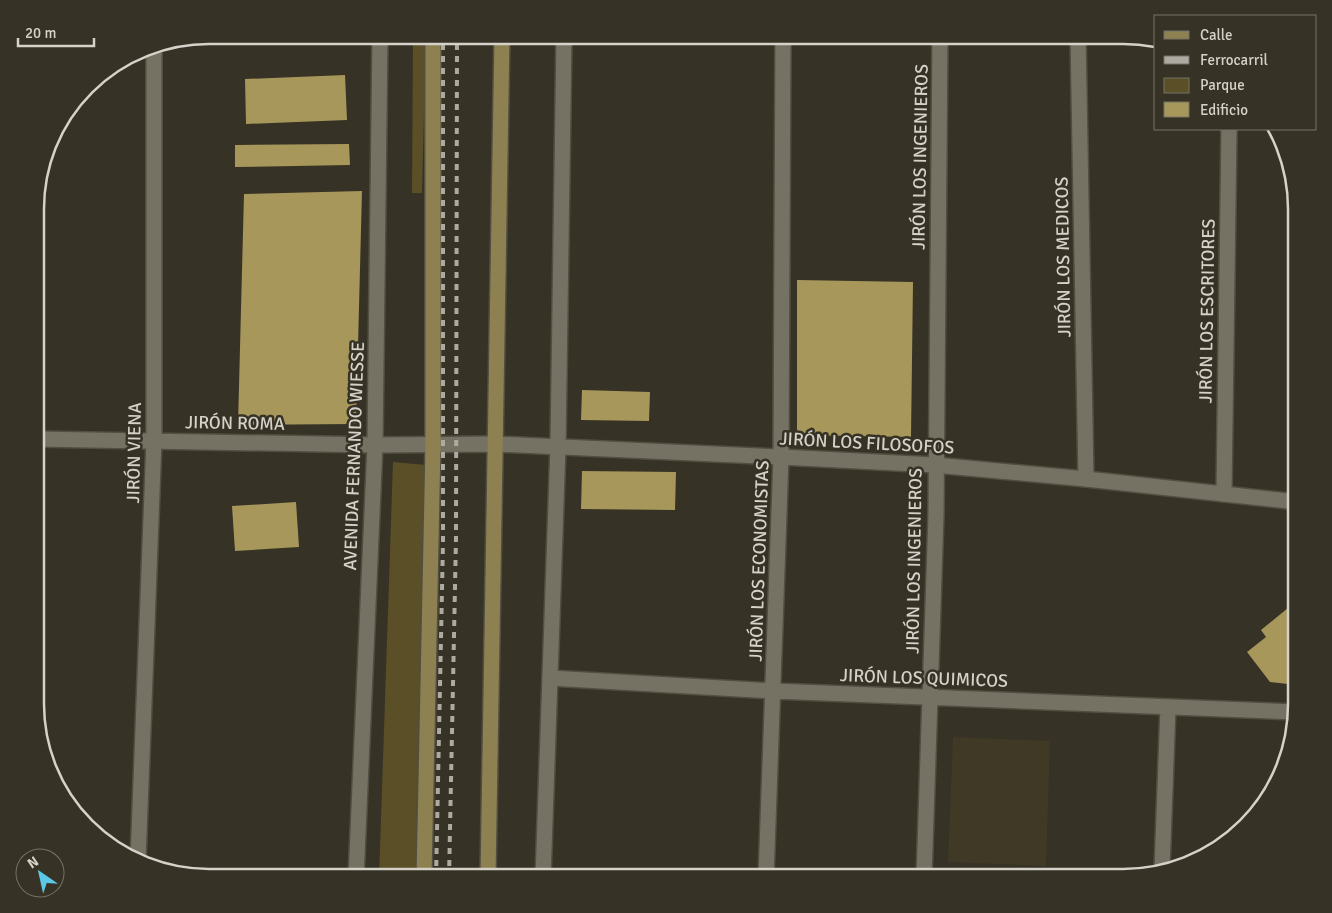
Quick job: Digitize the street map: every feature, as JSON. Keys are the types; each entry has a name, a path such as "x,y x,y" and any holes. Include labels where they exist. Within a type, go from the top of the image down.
{"main road":[{"path":"424,869 433,444 433,44"},
{"path":"488,869 502,44"}],"street":[{"name":"AVENIDA FERNANDO WIESSE","path":"356,869 375,445 380,44"},
{"path":"543,869 558,446 564,44"},
{"name":"JIRÓN LOS ECONOMISTAS","path":"766,869 781,457 783,44"},
{"name":"JIRÓN LOS INGENIEROS","path":"924,869 936,514 940,44"},
{"name":"JIRÓN LOS MEDICOS","path":"1078,44 1086,478"},
{"name":"JIRÓN VIENA","path":"138,853 154,440 154,54"},
{"name":"JIRÓN LOS ESCRITORES","path":"1224,494 1228,130"},
{"name":"JIRÓN ROMA","path":"44,439 375,445 433,444"},
{"name":"JIRÓN LOS FILOSOFOS","path":"433,444 558,446 935,465 1086,478 1288,501"},
{"name":"JIRÓN LOS QUIMICOS","path":"550,678 774,691 1288,712"},
{"path":"1162,864 1168,707"}],"shaded area":[{"path":"953,737 1050,741 1046,866 948,862"}],"green space":[{"path":"413,44 426,44 422,193 412,193"},
{"path":"393,462 426,465 421,869 379,869"}],"building":[{"path":"345,75 347,120 246,124 245,79"},
{"path":"349,144 350,165 235,167 235,145"},
{"path":"362,191 356,424 238,425 244,194"},
{"path":"797,280 913,282 911,437 797,435"},
{"path":"582,390 650,392 649,421 581,420"},
{"path":"582,471 676,472 675,510 581,509"},
{"path":"296,502 299,547 235,551 232,506"},
{"path":"1288,608 1288,684 1270,682 1247,652 1266,637 1261,630"}],"railway":[{"path":"436,869 443,542 443,44"},
{"path":"449,869 456,538 457,44"}]}
